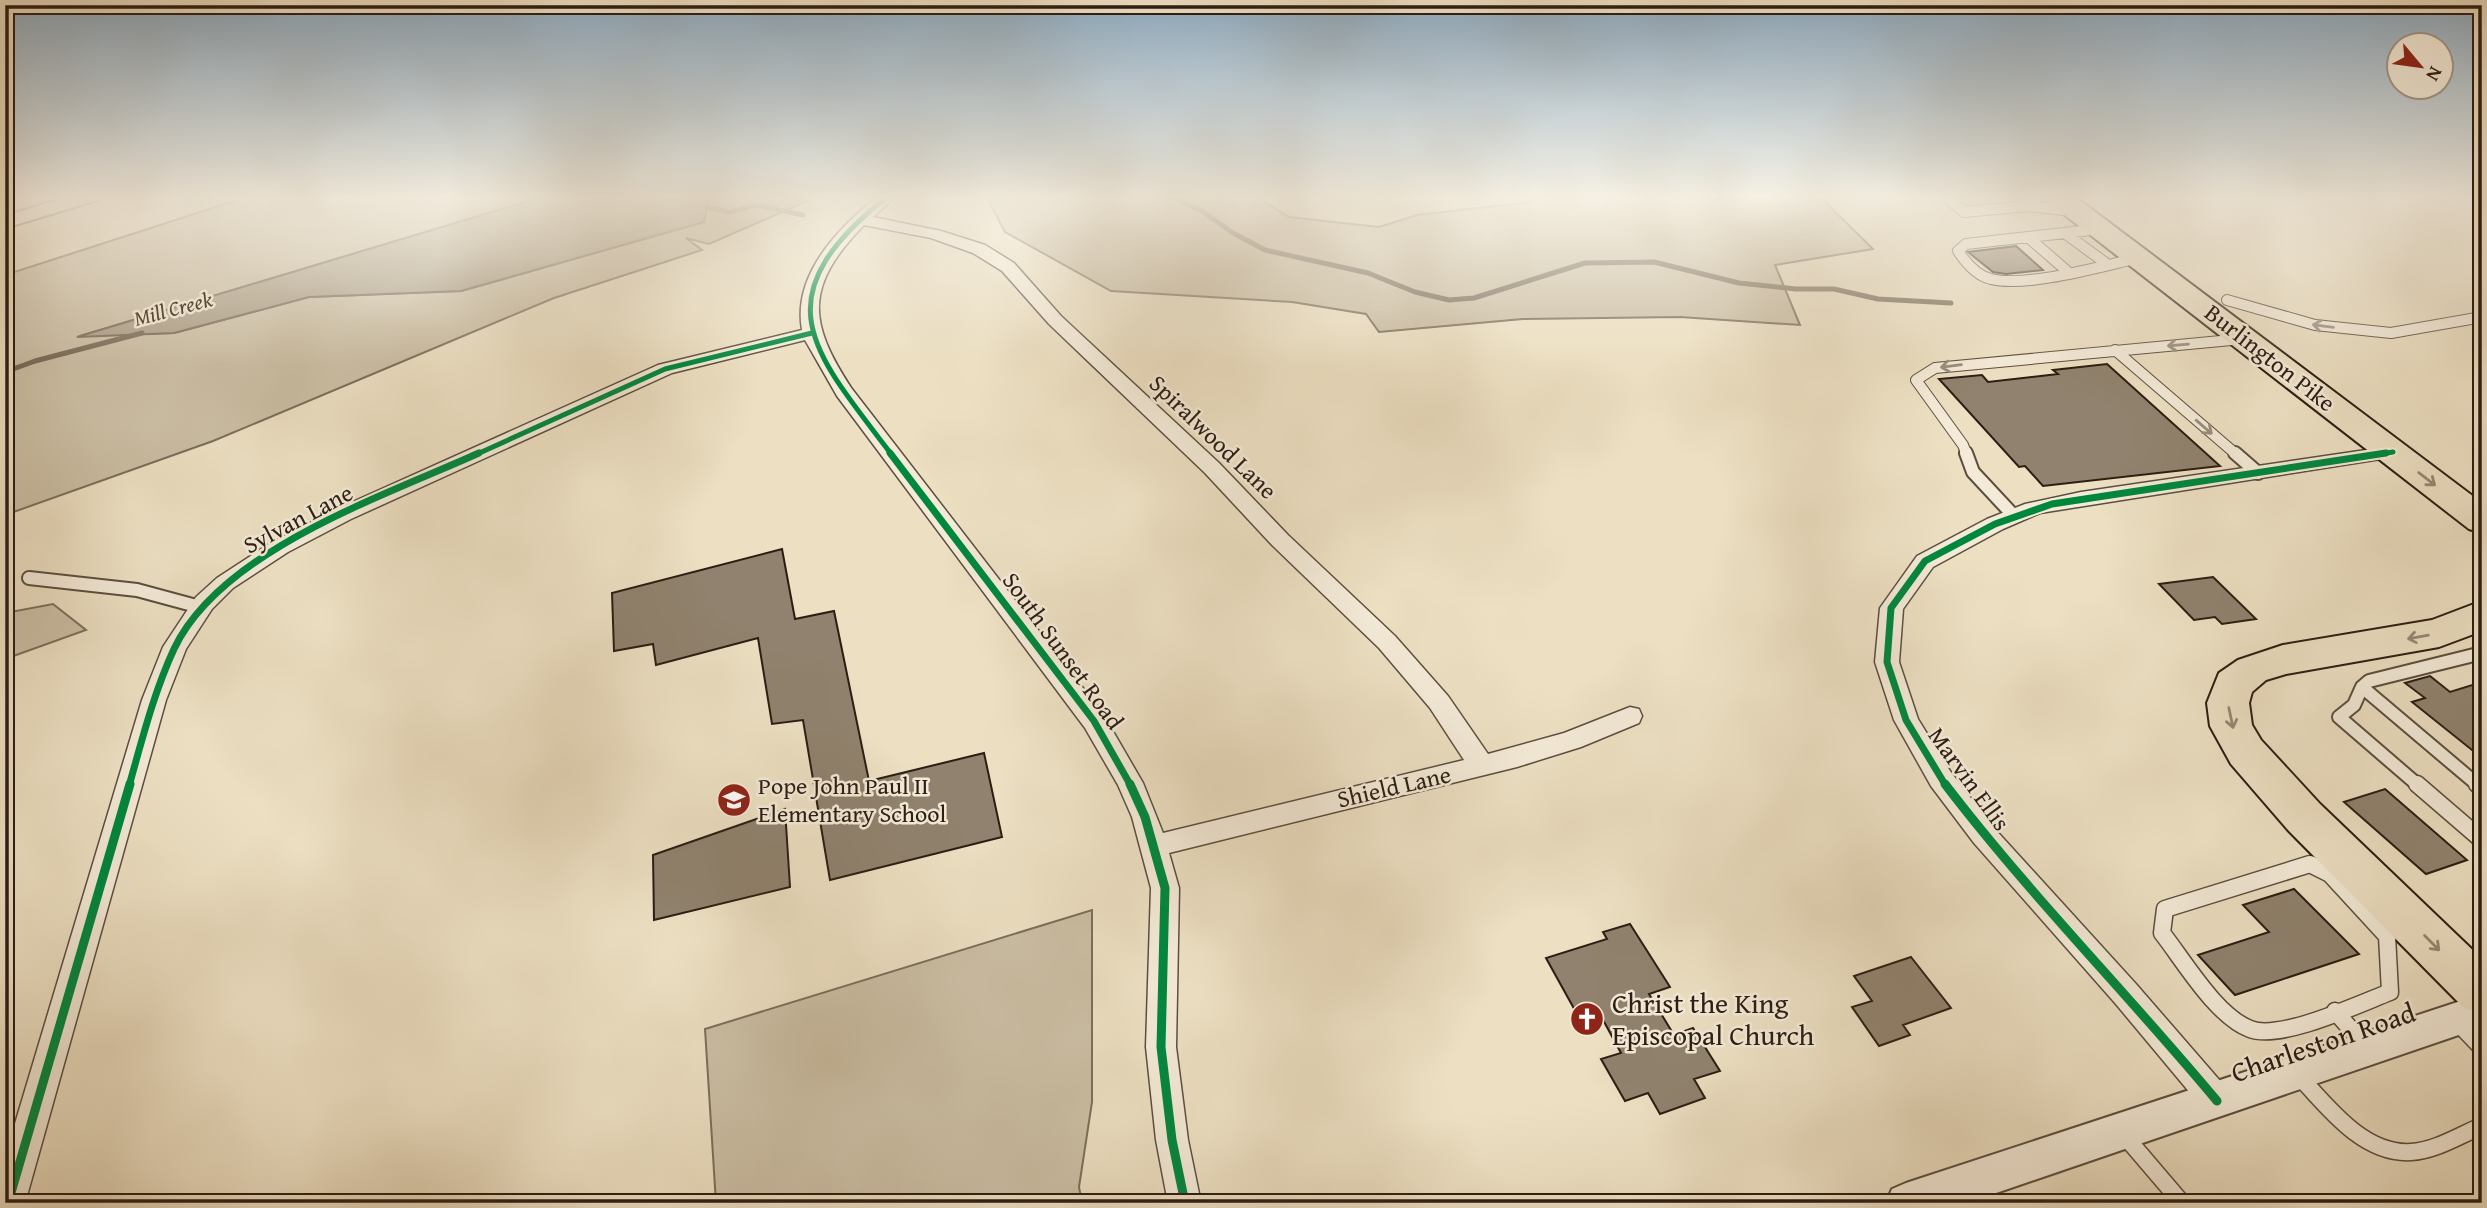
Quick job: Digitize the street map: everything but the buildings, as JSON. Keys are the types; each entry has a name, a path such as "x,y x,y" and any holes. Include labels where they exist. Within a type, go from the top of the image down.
{"highway":[{"name":"Burlington Pike","path":"2132,252 2393,453 2481,515"},
{"name":"Burlington Pike","path":"2145,252 2227,300 2481,515"},
{"path":"2473,1007 2246,752 2231,726 2228,703 2234,684 2252,670 2283,660 2439,633 2482,615"}],"street":[{"path":"813,333 809,319 810,305 832,252"},
{"name":"Spiralwood Lane","path":"985,252 1009,267 1055,320 1212,468 1280,540 1387,642 1439,702 1482,766"},
{"name":"Sylvan Lane","path":"8,1203 154,700 175,647 200,607 250,564 311,530 648,376 708,356 813,333"},
{"name":"South Sunset Road","path":"813,333 825,362 844,392 1094,721 1130,783 1154,846 1165,888 1161,1047 1172,1140 1185,1203"},
{"name":"Marvin Ellis","path":"2217,1101 1954,799 1913,737 1900,708 1890,680 1888,629 1901,589 1942,548 1980,528 2039,507 2393,453"},
{"name":"Shield Lane","path":"1154,846 1482,766 1573,740 1630,716"},
{"name":"Charleston Road","path":"1929,1199 2368,1049 2473,1007"}],"lane":[{"path":"1959,252 1963,260 1992,279 2007,281 2140,258"},
{"path":"2046,252 2067,271"},
{"path":"2100,252 2107,264"},
{"path":"2227,300 2315,325 2391,333 2482,317"},
{"path":"2014,516 1973,472 1963,445 1916,380 1935,368 2246,339"},
{"path":"2115,350 2258,473"},
{"path":"29,578 124,587 167,595 200,607"},
{"path":"2482,653 2369,681 2362,687 2354,705 2339,717 2482,840"},
{"path":"2362,687 2482,788"},
{"path":"2310,864 2330,874 2387,936 2390,992 2335,1011 2280,1032 2252,1031 2229,1015 2162,933 2165,909 2310,864"},
{"path":"2473,1007 2482,1048"},
{"path":"2335,1011 2368,1049"},
{"path":"2296,1073 2347,1125 2368,1140 2392,1150 2412,1152 2482,1126"},
{"path":"2122,1132 2182,1203"}],"shaded area":[{"path":"75,252 358,252 80,336 174,333 309,297 461,291 597,252 695,252 554,298 213,441 5,515 5,275"},
{"path":"1042,252 1852,252 1775,265 1800,325 1680,317 1523,319 1379,332 1366,314 1292,302 1111,291"},
{"path":"53,604 86,630 5,659 5,613"},
{"path":"1092,910 1092,1102 1079,1187 1082,1203 716,1203 705,1029"}],"water":[{"path":"358,252 597,252 461,291 309,297 174,333 77,337"}],"waterway":[{"path":"1276,252 1368,273 1415,292 1449,300 1474,298 1585,263 1654,262 1739,283 1796,289 1834,289 1878,299 1951,303"},
{"name":"Mill Creek","path":"5,372 35,361 142,333"}],"cycle path":[{"path":"832,252 815,283 810,301 809,319 813,339 822,357 844,392 1094,721 1130,783 1145,817 1165,888 1161,1047 1172,1140 1185,1203"},
{"path":"8,1203 154,700 175,647 204,603 225,583 280,547 344,514 665,369 812,333"},
{"path":"2217,1101 2126,993 1984,835 1940,778 1906,720 1887,662 1891,608 1925,561 1995,524 2038,507 2081,498 2393,452"}],"place":[{"name":"Pope John Paul II Elementary School","path":"734,800"},
{"name":"Christ the King Episcopal Church","path":"1587,1019"}]}
